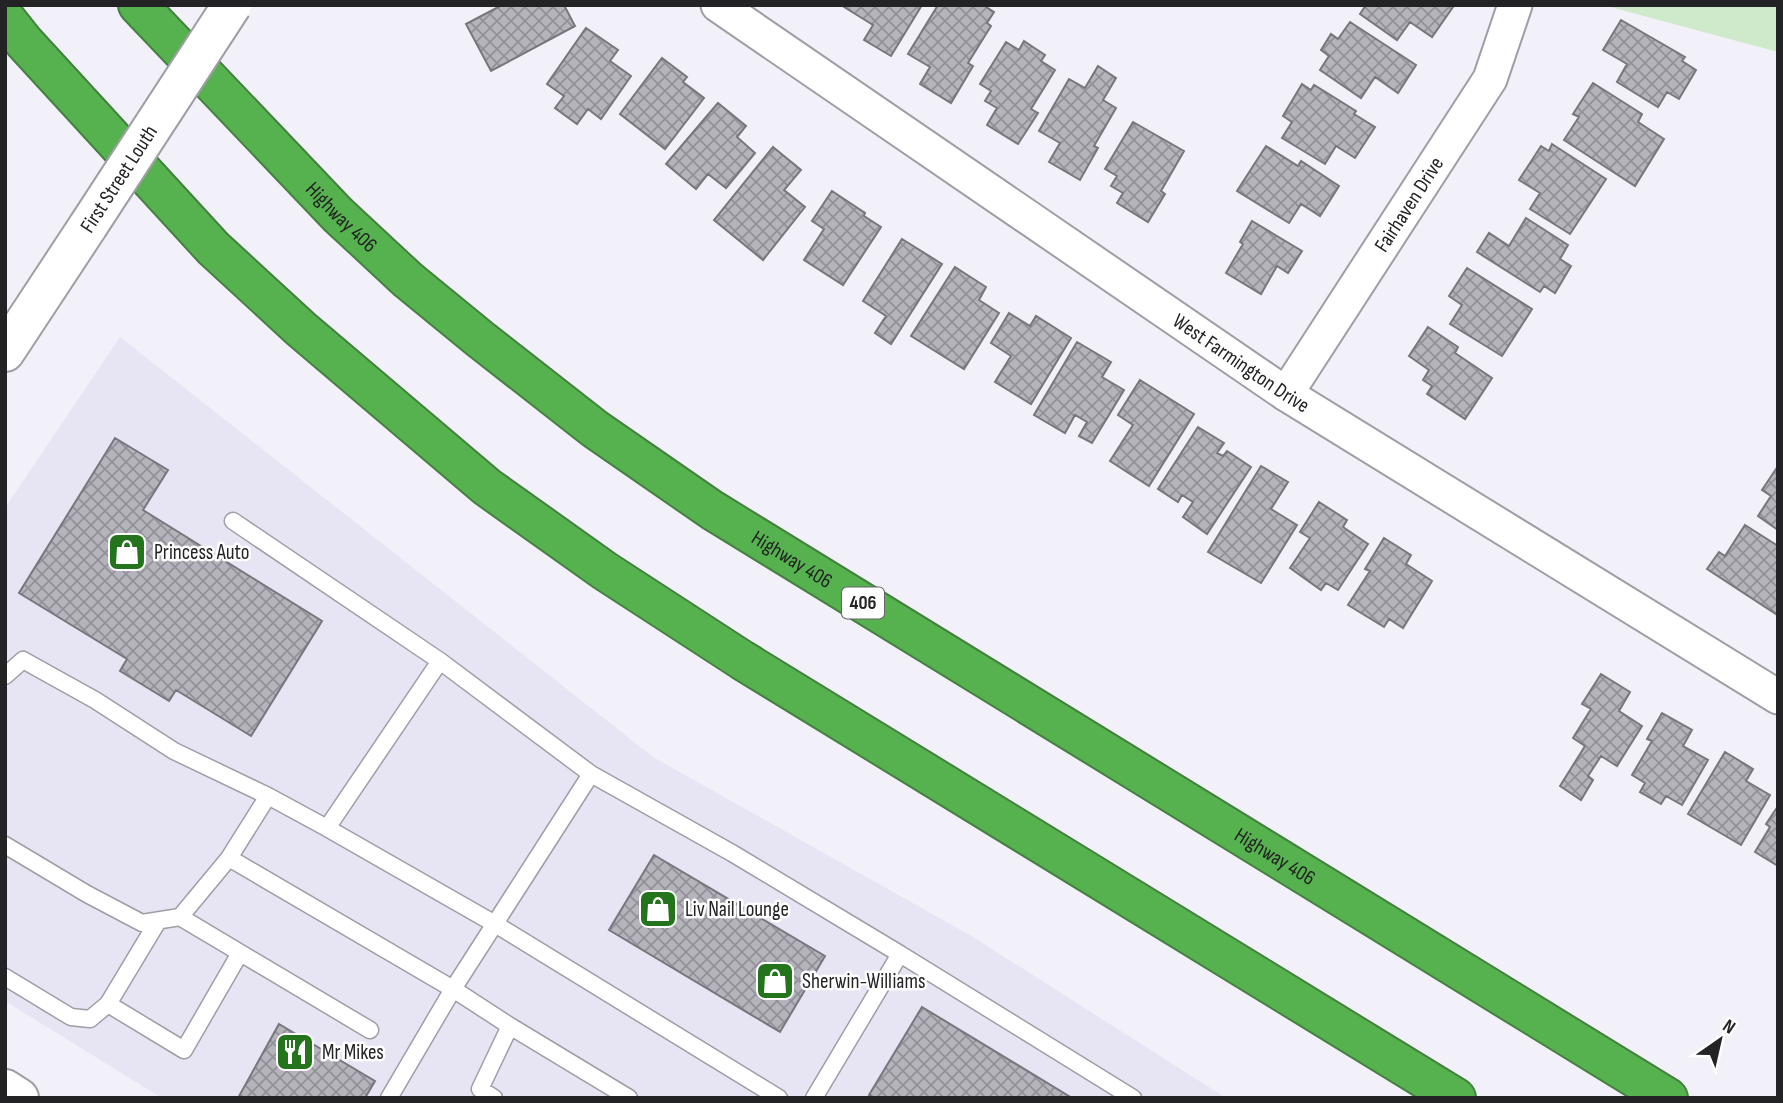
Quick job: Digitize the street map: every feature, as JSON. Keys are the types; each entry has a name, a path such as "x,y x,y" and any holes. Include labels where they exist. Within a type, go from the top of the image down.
{"highway":[{"name":"Highway 406","path":"138,5 338,215 408,280 606,436 723,517 1668,1098"},
{"path":"5,18 213,248 301,329 487,487 605,571 742,660 1457,1098"}],"street":[{"name":"First Street Louth","path":"5,352 232,5"},
{"name":"West Farmington Drive","path":"718,5 1286,394 1778,697"},
{"name":"Fairhaven Drive","path":"1286,394 1490,79 1515,5"},
{"path":"5,1089 19,1098"}],"lane":[{"path":"233,521 440,661 591,774 732,853 900,954 1122,1095"},
{"path":"5,676 23,660 95,700 174,751 268,796 495,924 779,1098"},
{"path":"327,828 440,661"},
{"path":"388,1098 453,989 591,774"},
{"path":"5,845 142,923 180,917 229,858 268,796"},
{"path":"229,858 453,989 629,1098"},
{"path":"180,917 370,1030"},
{"path":"5,977 71,1017 90,1019 108,1004 158,921"},
{"path":"108,1004 184,1050 240,953"},
{"path":"814,1098 900,954"},
{"path":"494,1098 480,1089 510,1026"}],"shaded area":[{"path":"120,337 653,757 973,937 1226,1098 162,1098 5,1001 5,508"}],"green space":[{"path":"1603,5 1778,5 1778,52"}],"building":[{"path":"502,5 564,5 575,26 491,71 466,24"},
{"path":"922,5 891,56 864,40 873,25 844,7"},
{"path":"938,5 983,5 994,12 987,23 991,26 968,63 973,66 951,103 920,84 930,67 908,54"},
{"path":"1366,5 1453,7 1432,37 1410,22 1397,40 1360,14"},
{"path":"1621,20 1685,57 1682,61 1696,70 1679,99 1667,92 1658,107 1617,82 1627,64 1603,50"},
{"path":"1350,22 1416,65 1398,93 1375,77 1361,98 1320,70 1329,56 1321,50 1331,34 1338,39"},
{"path":"586,28 618,50 610,61 631,76 601,119 588,109 577,124 555,108 564,96 547,84"},
{"path":"1024,41 1045,55 1041,61 1055,70 1031,109 1038,113 1018,144 987,125 997,108 985,101 991,91 980,84 1006,42 1019,50"},
{"path":"662,58 687,77 683,82 704,98 665,149 620,114"},
{"path":"1098,66 1116,78 1103,100 1116,108 1094,146 1098,148 1080,180 1049,162 1060,143 1039,131 1069,79 1085,88"},
{"path":"1593,83 1642,114 1638,122 1664,139 1635,186 1564,140 1579,117 1573,114"},
{"path":"1302,84 1311,90 1314,85 1356,111 1354,114 1375,127 1355,158 1336,146 1325,164 1282,138 1292,122 1283,116"},
{"path":"718,103 746,126 737,137 755,153 726,188 708,174 696,189 666,164"},
{"path":"1133,122 1184,151 1161,191 1165,194 1148,222 1117,203 1123,193 1111,186 1117,176 1105,169"},
{"path":"1552,144 1606,179 1570,234 1530,209 1540,193 1519,180 1541,146 1549,151"},
{"path":"1266,146 1298,166 1301,161 1339,186 1320,216 1301,204 1289,223 1237,191"},
{"path":"773,147 801,170 784,190 805,207 763,260 714,220"},
{"path":"832,191 881,227 843,285 804,260 824,229 812,221"},
{"path":"1526,218 1568,245 1560,259 1571,266 1555,293 1544,286 1540,292 1477,252 1489,233 1509,246"},
{"path":"1252,221 1302,251 1288,273 1277,266 1261,294 1226,273 1243,244 1240,242"},
{"path":"902,239 942,264 891,344 875,333 886,316 863,301"},
{"path":"955,267 986,287 979,300 999,313 964,369 911,336"},
{"path":"1467,268 1532,309 1502,356 1450,324 1462,305 1449,296"},
{"path":"1009,313 1030,326 1036,316 1071,338 1031,404 995,382 1011,356 991,343"},
{"path":"1428,327 1458,347 1455,353 1492,378 1465,419 1427,394 1432,386 1423,380 1429,370 1409,356"},
{"path":"1077,342 1111,362 1102,377 1124,390 1092,443 1079,436 1087,422 1075,415 1065,433 1034,415"},
{"path":"1140,380 1194,414 1149,486 1110,461 1133,425 1118,415"},
{"path":"1198,427 1224,443 1217,453 1223,456 1227,451 1251,467 1207,534 1183,517 1193,502 1182,495 1178,502 1158,489"},
{"name":"Princess Auto","path":"115,438 168,470 143,510 322,621 251,736 176,690 169,701 120,671 127,659 19,593"},
{"path":"1261,466 1288,482 1271,509 1297,525 1261,583 1208,552"},
{"path":"1778,466 1778,530 1758,516 1771,496 1762,490"},
{"path":"1319,502 1347,520 1343,527 1368,544 1338,590 1326,583 1321,590 1290,568 1310,538 1300,532"},
{"path":"1745,525 1778,546 1776,614 1707,569 1719,552 1725,556"},
{"path":"1384,538 1411,555 1406,564 1432,581 1403,628 1389,619 1384,627 1348,605 1370,571 1365,569"},
{"path":"1601,674 1630,692 1619,711 1642,726 1617,766 1601,756 1588,776 1593,780 1581,800 1560,786 1585,746 1573,738 1591,709 1582,704"},
{"path":"1662,713 1692,730 1683,746 1708,760 1682,805 1666,796 1661,804 1640,792 1645,783 1632,775 1652,741 1647,739"},
{"path":"1725,752 1753,769 1746,781 1770,795 1741,845 1688,814"},
{"path":"1778,806 1778,866 1755,852 1770,827 1766,824"},
{"path":"654,855 825,956 780,1032 609,930"},
{"path":"922,1007 1072,1098 873,1098 869,1095"},
{"name":"Mr Mikes","path":"279,1024 375,1081 365,1098 238,1098"}],"place":[{"name":"Princess Auto","path":"127,552"},
{"name":"Liv Nail Lounge","path":"658,909"},
{"name":"Sherwin-Williams","path":"775,981"},
{"name":"Mr Mikes","path":"295,1052"}]}
